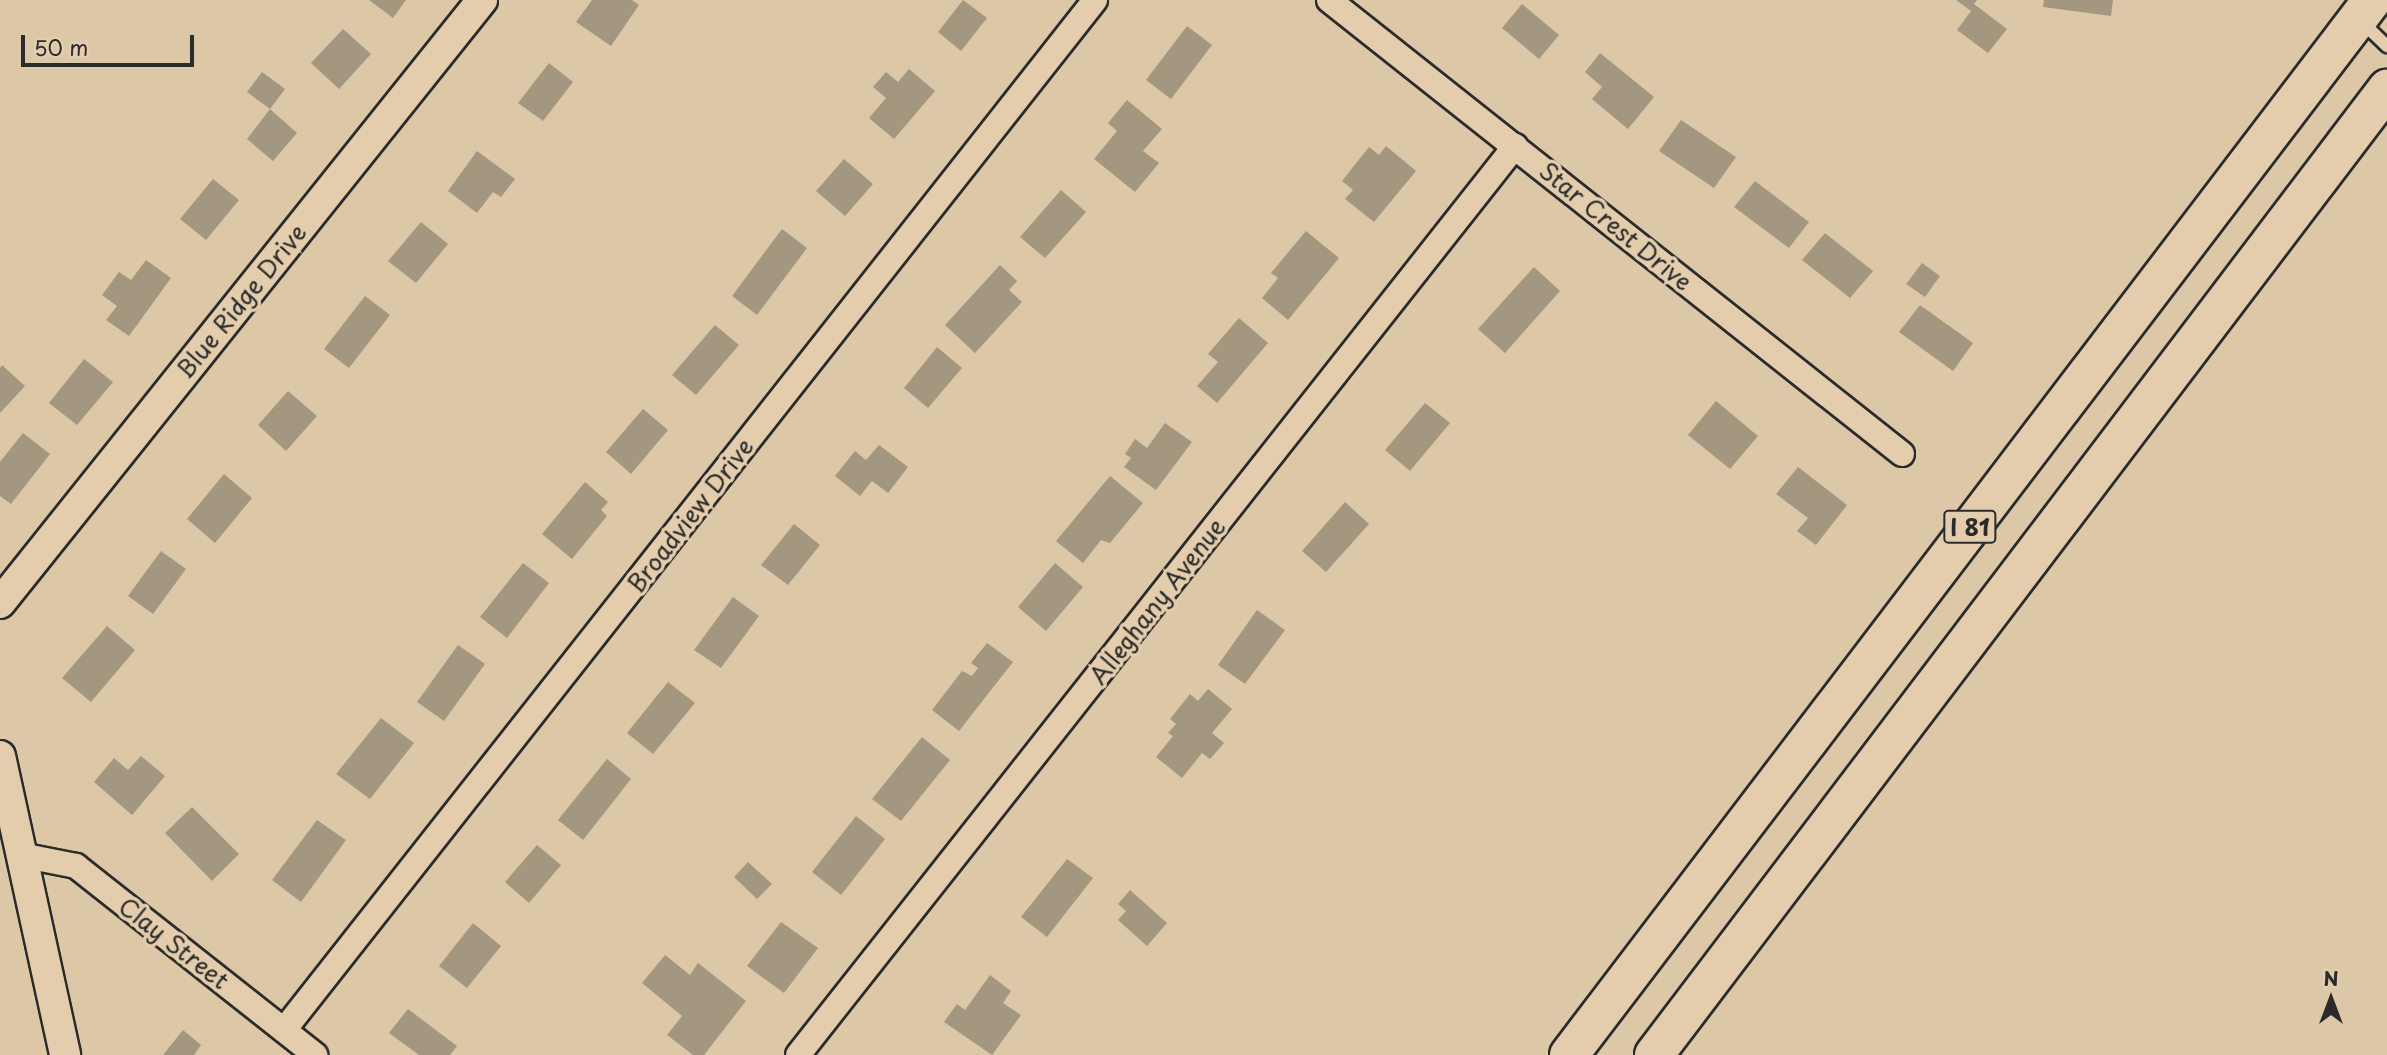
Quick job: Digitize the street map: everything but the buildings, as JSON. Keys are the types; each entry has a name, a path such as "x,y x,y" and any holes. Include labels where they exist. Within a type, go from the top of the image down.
{"highway":[{"name":"I 81","path":"1569,1055 2365,9"},
{"name":"I 81","path":"1654,1055 2387,89"}],"street":[{"name":"Blue Ridge Drive","path":"0,603 482,0"},
{"name":"Broadview Drive","path":"284,1030 1095,0"},
{"name":"Star Crest Drive","path":"1329,0 1902,454"},
{"name":"Alleghany Avenue","path":"798,1055 1515,146"},
{"path":"0,756 65,1055"},
{"name":"Clay Street","path":"21,855 76,866 315,1055"}],"lane":[{"path":"2365,9 2387,46"}]}
